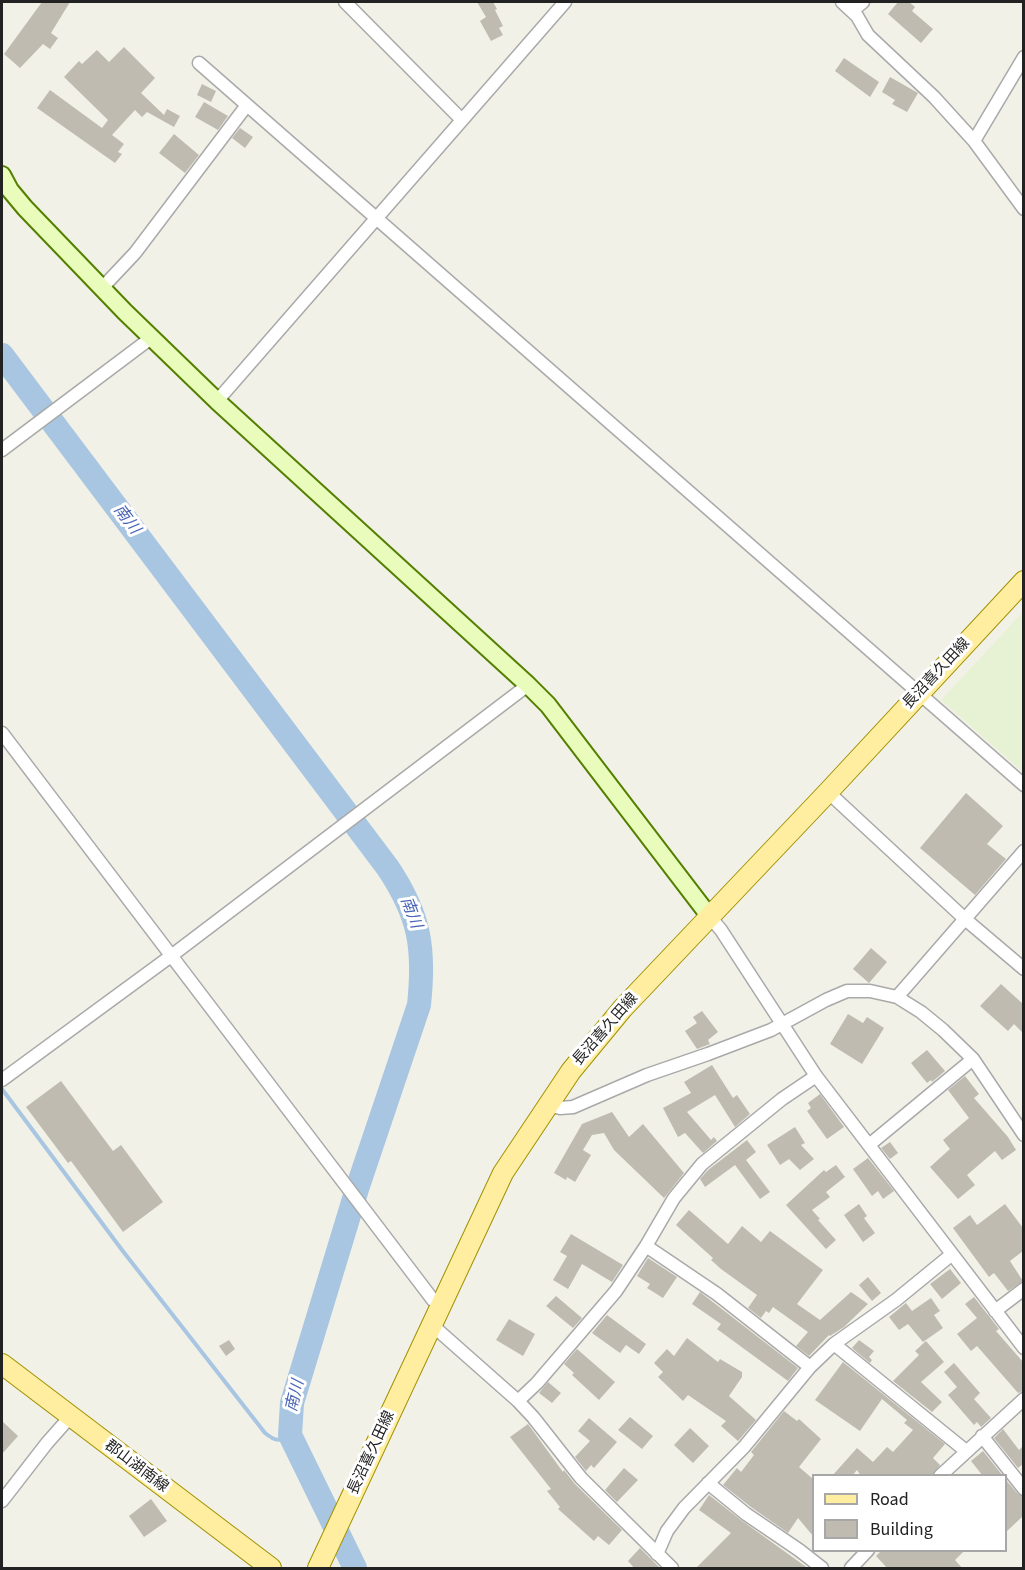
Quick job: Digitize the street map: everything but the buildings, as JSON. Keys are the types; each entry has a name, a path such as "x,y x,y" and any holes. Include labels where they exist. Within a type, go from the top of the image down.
{"main road":[{"name":"長沼喜久田線","path":"318,1569 503,1173 547,1105 593,1042 1023,580"},
{"name":"郡山湖南線","path":"2,1364 271,1569"}],"street":[{"path":"345,2 462,120"},
{"path":"217,400 565,2"},
{"path":"842,2 852,11 868,35 934,97 974,141 1023,209"},
{"path":"852,11 863,2"},
{"path":"974,141 1023,57"},
{"path":"199,63 1023,785"},
{"path":"102,288 135,252 247,105"},
{"path":"2,175 10,190 25,208 151,338 528,685 562,721 721,930 816,1076 1023,1348"},
{"path":"2,450 151,338"},
{"path":"2,1080 171,956 528,685"},
{"path":"2,733 349,1191 433,1300 441,1306"},
{"path":"828,792 965,919 1023,969"},
{"path":"897,997 1023,851"},
{"path":"547,1105 560,1108 573,1107 647,1075 783,1024 847,991 870,991 897,997 921,1012 973,1059 1023,1135"},
{"path":"869,1144 973,1059"},
{"path":"518,1401 537,1383 616,1291 674,1198 702,1164 782,1099 816,1076"},
{"path":"646,1246 717,1294 810,1367"},
{"path":"657,1554 667,1531 684,1508 744,1447 810,1367 834,1344 896,1300 951,1255"},
{"path":"995,1311 1023,1289"},
{"path":"432,1325 518,1401 581,1478 672,1569"},
{"path":"834,1344 966,1451"},
{"path":"942,1474 1023,1399"},
{"path":"2,1501 70,1417"},
{"path":"982,1436 1023,1489"},
{"path":"708,1484 822,1569"},
{"path":"851,1569 867,1552"}],"green space":[{"path":"1023,612 1023,772 941,700"}],"waterway":[{"name":"南川","path":"2,355 388,868 407,902 418,933 421,966 419,1005 357,1189 292,1403 290,1435 355,1568"},
{"path":"2,1089 122,1250 265,1433 277,1440 290,1435"}]}
